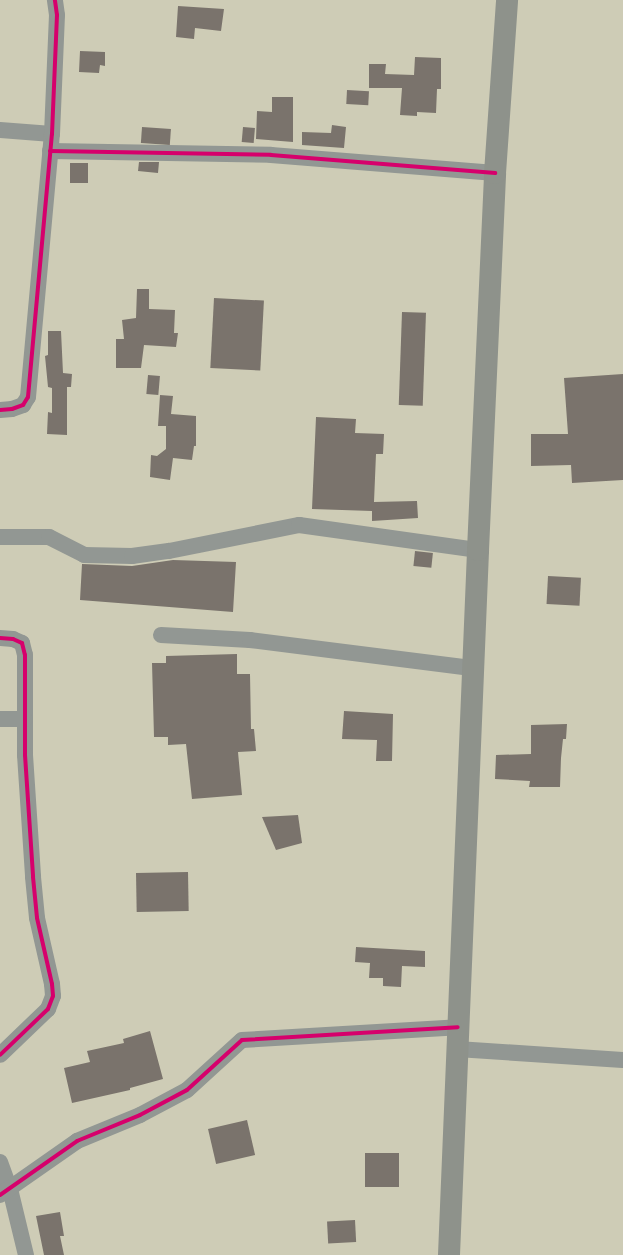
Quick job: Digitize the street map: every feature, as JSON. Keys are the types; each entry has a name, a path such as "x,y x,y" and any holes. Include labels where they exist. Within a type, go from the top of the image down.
{"highway":[{"path":"449,1255 478,550 496,173 507,0"}],"street":[{"path":"0,410 12,409 23,405 28,397 52,134 57,15 56,0"},
{"path":"0,130 52,134"},
{"path":"50,150 271,155 496,173"},
{"path":"0,537 49,537 84,554 132,556 169,551 299,525 478,550"},
{"path":"160,635 250,640 473,668"},
{"path":"0,638 13,639 22,643 25,655 25,755 36,911 52,984 53,996 48,1009 0,1055"},
{"path":"0,719 25,719"},
{"path":"5,1192 77,1140 140,1115 187,1090 242,1040 458,1027"},
{"path":"457,1049 623,1060"},
{"path":"0,1162 5,1192 26,1255"}],"building":[{"path":"178,6 224,9 221,31 195,28 194,39 176,37"},
{"path":"80,51 105,52 105,66 100,65 99,73 79,72"},
{"path":"415,57 441,58 441,89 437,89 436,113 417,112 417,116 400,115 402,88 369,88 369,64 386,64 385,74 414,75"},
{"path":"347,90 369,91 368,105 346,104"},
{"path":"272,97 293,97 293,142 256,139 257,111 272,112"},
{"path":"332,125 346,127 344,148 302,145 302,132 331,133"},
{"path":"142,127 171,129 170,145 141,143"},
{"path":"243,127 255,128 254,143 242,142"},
{"path":"139,162 159,162 158,173 138,171"},
{"path":"70,163 88,163 88,183 70,183"},
{"path":"137,289 149,289 149,309 175,310 174,333 178,333 176,347 144,345 141,368 116,368 116,339 124,339 122,320 136,318"},
{"path":"214,298 264,301 260,371 210,368"},
{"path":"402,312 426,313 423,406 399,405"},
{"path":"48,331 61,331 63,373 72,374 71,387 67,387 67,435 47,434 48,412 52,413 52,388 48,387 45,356 48,355"},
{"path":"623,374 623,480 572,483 571,465 531,466 531,434 568,434 564,378"},
{"path":"148,375 160,376 158,395 146,394"},
{"path":"160,395 173,396 171,414 196,416 196,446 194,446 192,460 173,458 170,480 150,477 151,455 157,456 166,449 166,426 158,426"},
{"path":"316,417 356,419 355,433 384,434 383,454 376,454 374,502 417,501 418,518 372,521 372,511 312,509"},
{"path":"415,551 433,553 431,568 413,566"},
{"path":"173,560 236,562 233,612 80,600 82,564 132,566"},
{"path":"548,576 581,578 579,606 547,604"},
{"path":"237,654 237,674 250,674 251,729 254,729 256,751 238,752 242,795 192,799 186,744 168,745 168,737 154,737 152,663 166,663 166,656"},
{"path":"344,711 393,714 392,761 376,761 377,740 342,739"},
{"path":"567,724 566,739 563,739 560,787 529,787 530,781 495,779 496,755 531,754 531,725"},
{"path":"298,815 302,843 276,850 262,817"},
{"path":"188,872 189,911 137,912 136,873"},
{"path":"356,947 425,951 425,967 402,966 401,987 383,986 383,978 369,978 370,963 355,962"},
{"path":"150,1031 163,1079 130,1088 130,1090 72,1103 64,1068 90,1062 87,1051 124,1043 123,1039"},
{"path":"247,1120 255,1155 216,1164 208,1129"},
{"path":"365,1153 399,1153 399,1187 365,1187"},
{"path":"60,1212 64,1236 60,1236 64,1255 44,1255 36,1216"},
{"path":"355,1220 356,1242 328,1243 327,1221"}],"cycle path":[{"path":"0,410 12,409 23,405 28,397 52,134 57,15 55,0"},
{"path":"50,151 271,155 495,173"},
{"path":"0,638 13,639 22,643 25,655 25,755 33,877 37,918 52,984 53,996 48,1009 0,1055"},
{"path":"0,1195 77,1141 140,1115 187,1090 242,1040 458,1027"}]}
